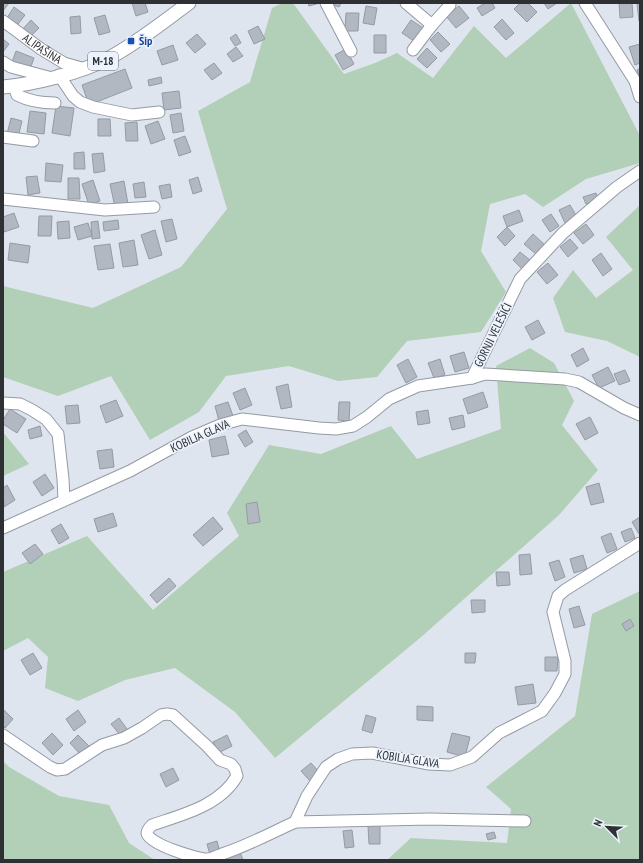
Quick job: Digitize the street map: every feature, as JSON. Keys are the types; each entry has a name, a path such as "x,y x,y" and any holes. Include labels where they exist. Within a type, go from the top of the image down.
{"main road":[{"name":"ALIPAŠINA","path":"8,86 55,77 84,69 107,59 127,48 189,3"}],"street":[{"path":"326,3 352,51"},
{"path":"406,3 432,25"},
{"path":"585,3 635,81 640,97"},
{"path":"413,50 432,25 450,5"},
{"name":"ALIPAŠINA","path":"3,21 41,49 64,63 84,69"},
{"name":"ALIPAŠINA","path":"3,62 10,66 55,77"},
{"path":"55,77 80,102 93,107 132,115 159,112"},
{"path":"8,86 17,95 24,98 44,103 55,103"},
{"path":"3,137 33,140"},
{"name":"GORNJI VELEŠIĆI","path":"472,378 520,279 563,233 617,187 640,171"},
{"path":"3,199 105,210 154,207"},
{"name":"GORNJI VELEŠIĆI","path":"472,378 485,374 565,379 579,382 624,408 640,414"},
{"name":"KOBILJA GLAVA","path":"3,528 130,471 192,437 220,425 242,419 336,429 352,426 367,417 389,399 418,386 472,378"},
{"path":"3,403 20,404 32,410 46,419 58,434 64,500"},
{"name":"KOBILJA GLAVA","path":"295,822 307,796 326,767 338,759 352,754 372,753 429,764 450,765 472,757 499,733 542,711 555,693 565,674 565,661 553,612 558,596 565,590 640,543"},
{"path":"3,735 50,767 57,770 65,769 102,745 124,738 161,715 173,715 220,760 230,764 235,769 237,776 232,784 204,807 152,825 148,829 147,834 149,838 189,856 208,859 233,850 295,822 430,819 525,821"}],"green space":[{"path":"282,3 293,3 344,74 397,53 433,78 474,26 506,58 571,3 640,136 640,163 586,179 543,207 525,194 490,204 481,251 506,292 481,332 407,341 377,377 338,381 289,366 226,376 199,412 150,440 111,376 58,396 3,377 3,286 93,308 181,267 227,209 198,111 250,82 272,8"},
{"path":"640,205 640,357 607,341 565,332 553,298 573,270 596,298 633,270 606,237"},
{"path":"530,348 554,363 574,401 562,425 598,470 559,515 420,638 275,758 235,712 175,668 125,680 78,701 45,688 48,657 28,638 3,651 3,572 87,536 153,610 239,536 227,513 269,445 321,454 391,426 417,459 501,429 496,366"},
{"path":"3,432 29,464 3,476"},
{"path":"640,591 640,860 387,860 411,838 507,843 511,809 486,787 575,716 592,614"},
{"path":"3,761 9,767 59,796 109,805 129,843 155,860 3,860"}],"building":[{"path":"3,3 9,3 3,11"},
{"path":"132,3 145,3 148,12 136,16"},
{"path":"308,3 320,3 309,6"},
{"path":"328,3 341,3 339,7"},
{"path":"485,3 492,3 495,8 482,16 477,8"},
{"path":"520,3 528,3 537,12 527,22 514,9"},
{"path":"544,3 557,3 548,9"},
{"path":"619,3 632,3 633,17 620,18"},
{"path":"637,3 640,3 640,21 639,21"},
{"path":"366,6 377,8 374,25 363,23"},
{"path":"459,6 469,18 456,28 446,16"},
{"path":"14,7 25,15 15,28 5,21"},
{"path":"346,13 359,13 358,31 345,31"},
{"path":"105,15 110,32 99,35 94,18"},
{"path":"80,16 81,33 71,34 70,17"},
{"path":"502,19 514,33 506,40 494,27"},
{"path":"31,20 39,28 29,38 21,31"},
{"path":"411,20 423,28 414,41 402,33"},
{"path":"258,26 265,39 254,44 248,31"},
{"path":"438,32 450,44 441,52 430,40"},
{"path":"197,34 206,44 195,53 186,43"},
{"path":"236,34 241,43 235,46 230,38"},
{"path":"374,35 386,35 386,53 374,53"},
{"path":"3,39 9,44 3,52"},
{"path":"640,44 640,63 635,65 629,47"},
{"path":"173,45 178,60 162,65 157,51"},
{"path":"236,47 243,56 233,62 227,54"},
{"path":"427,48 437,58 427,68 417,59"},
{"path":"346,49 354,64 343,70 335,55"},
{"path":"16,51 34,58 29,72 11,65"},
{"path":"214,63 222,73 212,80 204,70"},
{"path":"640,68 640,80 637,70"},
{"path":"125,69 132,88 89,105 82,85"},
{"path":"161,77 162,83 149,86 148,80"},
{"path":"179,91 181,108 164,110 162,93"},
{"path":"56,106 74,108 70,136 52,133"},
{"path":"30,111 46,113 44,134 27,132"},
{"path":"181,113 184,131 173,133 170,115"},
{"path":"11,118 22,121 18,137 7,134"},
{"path":"98,119 110,119 111,136 98,136"},
{"path":"158,121 165,139 151,144 145,126"},
{"path":"137,122 138,141 126,141 125,123"},
{"path":"185,136 191,152 179,156 174,140"},
{"path":"84,152 85,169 74,169 74,153"},
{"path":"103,153 105,171 94,173 92,154"},
{"path":"46,163 63,165 61,182 45,181"},
{"path":"37,176 40,193 28,195 26,177"},
{"path":"198,177 202,191 193,194 189,180"},
{"path":"68,178 79,178 80,199 68,199"},
{"path":"93,180 100,201 89,205 82,184"},
{"path":"124,181 128,204 115,207 110,184"},
{"path":"144,182 146,197 135,198 133,184"},
{"path":"170,184 172,197 162,199 159,186"},
{"path":"596,193 599,200 586,204 583,197"},
{"path":"570,205 577,217 565,223 559,210"},
{"path":"519,210 523,221 507,227 503,216"},
{"path":"14,213 19,227 4,232 3,217"},
{"path":"551,214 559,226 550,232 542,220"},
{"path":"39,216 52,216 51,236 38,236"},
{"path":"172,219 177,239 166,242 161,221"},
{"path":"118,220 119,229 104,231 103,222"},
{"path":"69,221 70,238 58,239 57,222"},
{"path":"98,221 100,238 92,239 91,222"},
{"path":"88,223 92,236 78,240 74,227"},
{"path":"586,224 594,235 583,244 574,233"},
{"path":"507,227 515,236 505,246 497,237"},
{"path":"155,230 162,255 149,259 141,235"},
{"path":"533,234 545,245 537,255 524,244"},
{"path":"570,239 578,248 568,257 560,247"},
{"path":"134,240 138,265 123,267 119,243"},
{"path":"10,243 30,246 28,263 8,260"},
{"path":"110,244 114,268 98,270 94,246"},
{"path":"520,252 530,260 522,269 513,260"},
{"path":"601,253 612,269 603,276 592,260"},
{"path":"548,263 558,275 547,284 537,272"},
{"path":"538,320 545,333 532,340 525,327"},
{"path":"583,348 589,360 577,367 571,355"},
{"path":"464,352 469,368 455,372 450,356"},
{"path":"408,359 417,377 406,383 397,365"},
{"path":"440,359 445,375 434,378 428,363"},
{"path":"608,367 615,381 599,388 592,375"},
{"path":"625,370 630,381 619,385 614,374"},
{"path":"288,384 292,407 281,409 276,387"},
{"path":"245,388 252,405 240,410 233,393"},
{"path":"483,392 488,407 468,414 463,399"},
{"path":"116,400 123,416 106,423 100,406"},
{"path":"228,402 233,416 219,421 215,406"},
{"path":"339,402 350,402 349,421 338,420"},
{"path":"78,405 80,423 67,424 65,406"},
{"path":"10,409 26,419 17,433 3,424 3,420"},
{"path":"428,410 430,423 418,425 416,412"},
{"path":"463,415 465,427 452,430 449,418"},
{"path":"590,417 598,433 585,440 576,424"},
{"path":"40,426 42,436 30,439 28,430"},
{"path":"246,430 253,442 245,447 238,435"},
{"path":"225,436 229,454 212,457 209,440"},
{"path":"112,449 114,467 100,469 97,451"},
{"path":"45,474 54,488 42,496 33,482"},
{"path":"599,483 604,502 591,505 586,487"},
{"path":"7,485 15,500 4,507 3,488"},
{"path":"257,502 260,522 248,524 246,504"},
{"path":"113,513 117,526 98,532 94,519"},
{"path":"213,517 223,529 203,546 193,535"},
{"path":"640,517 640,534 639,534 632,522"},
{"path":"61,524 69,538 59,544 51,530"},
{"path":"631,528 635,538 625,542 621,532"},
{"path":"611,533 617,549 607,553 601,537"},
{"path":"35,544 43,554 30,564 22,553"},
{"path":"530,554 532,574 520,575 519,555"},
{"path":"583,555 587,569 574,573 570,559"},
{"path":"559,560 565,577 555,581 549,563"},
{"path":"496,572 509,572 510,585 497,586"},
{"path":"169,578 176,586 157,603 150,595"},
{"path":"471,600 485,600 485,612 472,613"},
{"path":"579,606 585,625 574,628 569,609"},
{"path":"630,619 634,626 626,631 622,624"},
{"path":"33,653 42,668 30,675 21,660"},
{"path":"465,653 476,653 475,663 465,663"},
{"path":"545,657 558,657 557,671 545,671"},
{"path":"533,684 536,703 518,705 515,687"},
{"path":"417,706 433,707 433,721 417,720"},
{"path":"3,709 13,719 5,728 3,725"},
{"path":"78,710 86,722 74,731 66,719"},
{"path":"366,715 376,718 372,733 362,730"},
{"path":"119,718 127,729 120,735 111,724"},
{"path":"52,733 63,745 53,755 42,743"},
{"path":"452,733 470,737 465,757 447,752"},
{"path":"78,735 89,746 80,754 70,743"},
{"path":"227,735 232,746 218,753 213,742"},
{"path":"311,763 320,773 310,781 301,771"},
{"path":"173,768 179,780 166,787 160,774"},
{"path":"380,825 380,844 369,844 368,826"},
{"path":"352,830 354,847 345,848 343,831"},
{"path":"494,832 496,838 488,840 486,834"},
{"path":"217,841 220,852 210,855 207,844"},
{"path":"240,852 243,860 230,860 229,856"}],"place":[{"name":"Šip","path":"131,41"}]}
